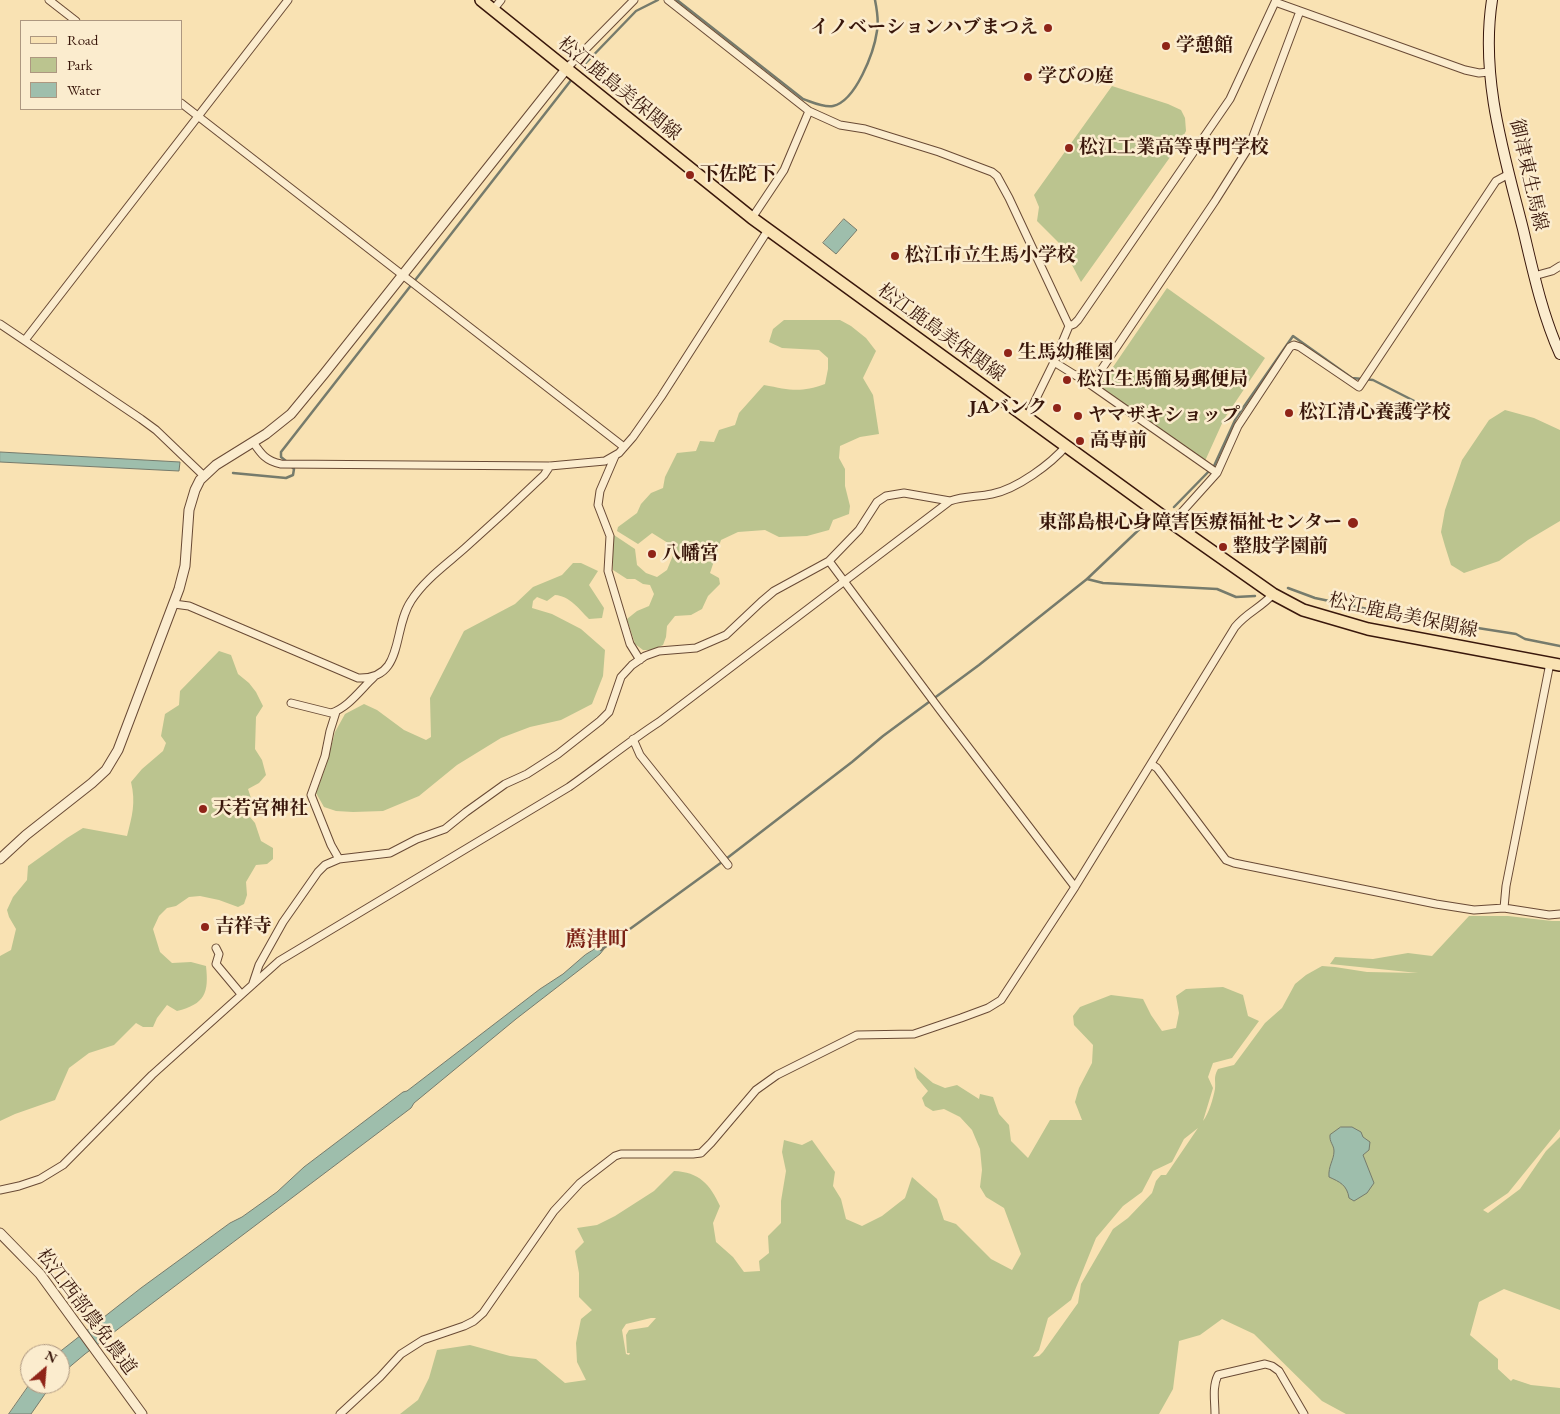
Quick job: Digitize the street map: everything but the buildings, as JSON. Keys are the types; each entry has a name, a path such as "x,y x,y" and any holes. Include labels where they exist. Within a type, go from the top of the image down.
{"main road":[{"name":"松江鹿島美保関線","path":"481,0 752,218 1172,523 1273,594 1303,610 1368,629 1555,664"},
{"name":"御津東生馬線","path":"1492,0 1488,36 1492,102 1534,276 1551,332 1560,354"}],"street":[{"path":"49,0 75,20"},
{"path":"25,340 288,0"},
{"path":"493,10 501,0"},
{"path":"0,859 26,834 92,783 106,770 118,750 128,729 174,604 185,566 189,510 194,490 204,476 216,465 253,442 291,414 566,68 634,0"},
{"path":"668,0 809,111 840,125 865,129 939,152 992,172 997,176 1069,326"},
{"path":"1027,417 1069,326 1078,320 1230,99 1275,1 1465,70 1479,73 1489,72"},
{"path":"1091,385 1215,202 1249,147 1300,10"},
{"path":"182,104 624,447"},
{"path":"752,218 784,170 809,111"},
{"path":"1172,523 1213,471 1242,419 1290,347 1294,345 1300,347 1359,387 1496,181 1509,174"},
{"path":"640,660 630,644 608,571 610,536 598,504 600,492 615,456 624,447 661,397 768,230"},
{"path":"1534,276 1552,271 1560,266"},
{"path":"0,324 156,430 204,476"},
{"path":"1054,362 1091,385 1213,471"},
{"path":"253,442 260,454 269,462 280,464 550,466 605,460 615,456"},
{"path":"0,1190 40,1179 64,1165 152,1074 195,1038 279,961 569,788 950,501 992,494 1008,489 1025,480 1054,459 1067,446"},
{"path":"291,703 331,713 336,712 384,670 391,660 398,641 402,619 414,596 444,566 538,481 550,466"},
{"path":"252,984 259,965 295,905 325,865 339,859 390,852 417,839 445,829 506,784 542,764 600,721 609,712 621,677 632,665 659,652 696,648 726,635 774,591 829,561 859,530 877,502 886,496 904,493 950,501"},
{"path":"829,561 1075,887"},
{"path":"340,1414 380,1377 401,1354 423,1340 457,1330 479,1317 538,1232 560,1204 580,1183 614,1156 621,1154 701,1153 756,1090 776,1075 857,1035 914,1034 961,1018 997,1002 1007,992 1075,887 1235,627 1243,617 1262,605 1273,594"},
{"path":"174,604 189,606 358,678 374,677"},
{"path":"1504,908 1506,886 1555,664"},
{"path":"336,712 325,756 311,795 331,845 339,859"},
{"path":"633,739 640,755 728,865"},
{"path":"1151,764 1226,860 1234,863 1474,910 1504,908 1549,915 1560,914"},
{"path":"216,948 219,954 216,964 242,994"},
{"name":"松江西部農免農道","path":"0,1233 40,1274 142,1414"},
{"path":"1215,1414 1214,1391 1218,1375 1265,1364 1279,1371 1304,1414"}],"green space":[{"path":"1112,86 1181,110 1185,118 1186,131 1178,146 1081,282 1062,246 1037,221 1039,207 1034,195"},
{"path":"1167,288 1265,358 1224,419 1205,461 1100,386"},
{"path":"784,320 840,320 866,338 876,351 863,378 873,395 879,434 860,437 840,446 839,458 845,469 845,486 850,506 849,514 833,520 829,530 807,536 779,537 765,530 738,532 721,540 710,573 719,578 720,584 708,596 702,609 691,615 675,616 667,626 663,645 652,650 643,650 635,644 627,619 637,611 649,606 654,594 650,585 643,584 635,579 627,579 613,570 612,538 614,535 635,549 637,565 646,573 657,577 667,570 676,548 652,533 638,544 617,531 618,527 637,513 641,504 651,493 663,488 665,477 677,453 696,451 700,441 714,442 719,430 735,425 739,413 764,385 795,390 809,389 825,384 828,358 819,350 782,348 769,342 773,329"},
{"path":"1505,410 1534,418 1560,430 1560,521 1528,540 1499,561 1464,573 1451,565 1445,546 1441,532 1445,510 1462,460 1489,420"},
{"path":"573,563 581,563 598,571 589,585 604,608 602,618 589,619 570,600 555,595 547,601 537,597 533,601 532,608 552,614 581,629 605,650 603,676 592,704 561,720 530,727 501,738 457,765 419,796 383,811 336,811 324,807 316,793 326,766 335,732 345,714 364,704 377,710 404,730 426,740 431,737 430,698 464,631 515,604 533,587 562,575"},
{"path":"219,651 231,655 238,674 249,683 263,706 256,717 255,749 262,760 266,775 259,783 248,789 251,798 245,811 255,823 261,841 273,848 273,859 267,864 256,865 246,882 247,895 244,904 238,907 200,896 189,897 176,906 167,908 159,916 153,929 160,952 172,963 191,962 206,966 206,990 199,1001 194,1005 177,1011 167,1005 153,1027 143,1027 136,1023 114,1045 89,1053 69,1068 55,1100 0,1121 0,956 11,950 16,929 7,910 13,897 27,880 28,866 83,828 127,836 133,803 131,782 142,769 163,751 166,743 161,736 165,714 179,705 180,691"},
{"path":"1469,916 1508,916 1560,921 1560,1129 1508,1193 1483,1210 1488,1213 1520,1189 1546,1151 1560,1137 1560,1310 1504,1289 1479,1302 1470,1335 1498,1359 1498,1369 1511,1381 1513,1379 1531,1385 1560,1388 1560,1414 1346,1414 1322,1401 1254,1334 1222,1319 1200,1335 1179,1341 1173,1389 1159,1414 400,1414 418,1400 429,1378 437,1350 470,1345 510,1356 536,1359 565,1383 586,1380 577,1362 576,1343 581,1319 592,1310 579,1297 579,1273 575,1251 584,1242 577,1228 597,1225 615,1216 654,1191 674,1171 697,1177 708,1186 720,1206 713,1223 716,1242 733,1257 744,1272 760,1271 759,1261 769,1253 768,1236 781,1223 781,1201 786,1171 782,1152 784,1140 802,1145 812,1140 835,1172 833,1186 841,1199 846,1219 862,1226 882,1216 905,1198 912,1177 937,1199 944,1220 956,1224 991,1259 1012,1270 1021,1254 1004,1208 986,1197 980,1187 982,1170 980,1149 972,1130 960,1117 944,1109 933,1111 925,1106 922,1098 928,1091 917,1078 914,1067 933,1083 945,1088 957,1085 979,1099 980,1094 993,1097 999,1114 1009,1125 1011,1141 1028,1158 1050,1120 1082,1120 1075,1102 1079,1088 1092,1063 1093,1045 1074,1025 1073,1016 1080,1007 1111,995 1143,999 1162,1031 1176,1028 1179,1013 1176,996 1186,989 1223,987 1243,995 1248,1016 1259,1021 1232,1058 1213,1063 1208,1077 1213,1088 1203,1121 1212,1101 1218,1069 1234,1065 1265,1023 1282,1008 1295,984 1306,975 1322,966 1367,972 1418,973 1330,964 1335,957 1373,959 1408,953 1432,956","holes":["1198,1128 1166,1175 1161,1175 1156,1181 1152,1193 1128,1218 1113,1229 1081,1284 1078,1303 1043,1352 1039,1356 1033,1357 1039,1350 1048,1318 1071,1300 1096,1238 1123,1206 1142,1192 1153,1171 1172,1162 1184,1139","656,1318 648,1327 629,1330 626,1335 627,1353 630,1353 629,1355 626,1354 622,1330 626,1324"]}],"water":[{"path":"844,219 857,230 836,254 823,243"},
{"path":"0,452 180,462 179,471 0,462"},
{"path":"600,946 604,949 414,1103 411,1108 70,1367 70,1344 141,1288 230,1223 242,1217 277,1192 304,1167 540,989 563,974 585,955"},
{"path":"1341,1127 1352,1127 1361,1132 1363,1137 1370,1142 1369,1150 1363,1155 1374,1183 1367,1193 1354,1201 1349,1198 1347,1190 1342,1185 1329,1177 1334,1151 1330,1135"},
{"path":"23,1394 45,1394 31,1414 9,1414"}],"waterway":[{"path":"582,67 636,11 658,0"},
{"path":"677,0 803,99 826,106 833,106 849,95 868,63 878,27 875,0"},
{"path":"286,461 281,457 281,452 572,79"},
{"path":"1174,507 1214,466 1236,418 1293,336 1352,378 1373,380 1434,411"},
{"path":"233,473 286,478 293,475 294,469 292,467"},
{"path":"1087,579 1148,521"},
{"path":"601,950 722,862 883,736 979,665 1087,579 1103,583 1217,589 1236,597 1255,596"},
{"path":"1288,588 1315,598 1401,616 1516,634 1525,639 1560,646"}],"place":[{"name":"イノベーションハブまつえ","path":"1048,28"},
{"name":"学憩館","path":"1166,46"},
{"name":"学びの庭","path":"1028,77"},
{"name":"松江工業高等専門学校","path":"1069,148"},
{"name":"下佐陀下","path":"690,175"},
{"name":"松江市立生馬小学校","path":"895,256"},
{"name":"生馬幼稚園","path":"1008,353"},
{"name":"松江生馬簡易郵便局","path":"1067,380"},
{"name":"JAバンク","path":"1057,408"},
{"name":"松江清心養護学校","path":"1289,413"},
{"name":"ヤマザキショップ","path":"1078,416"},
{"name":"高専前","path":"1080,441"},
{"name":"東部島根心身障害医療福祉センター","path":"1353,523"},
{"name":"整肢学園前","path":"1223,547"},
{"name":"八幡宮","path":"652,554"},
{"name":"天若宮神社","path":"203,809"},
{"name":"吉祥寺","path":"205,927"}],"district":[{"name":"薦津町","path":"597,940"}]}
